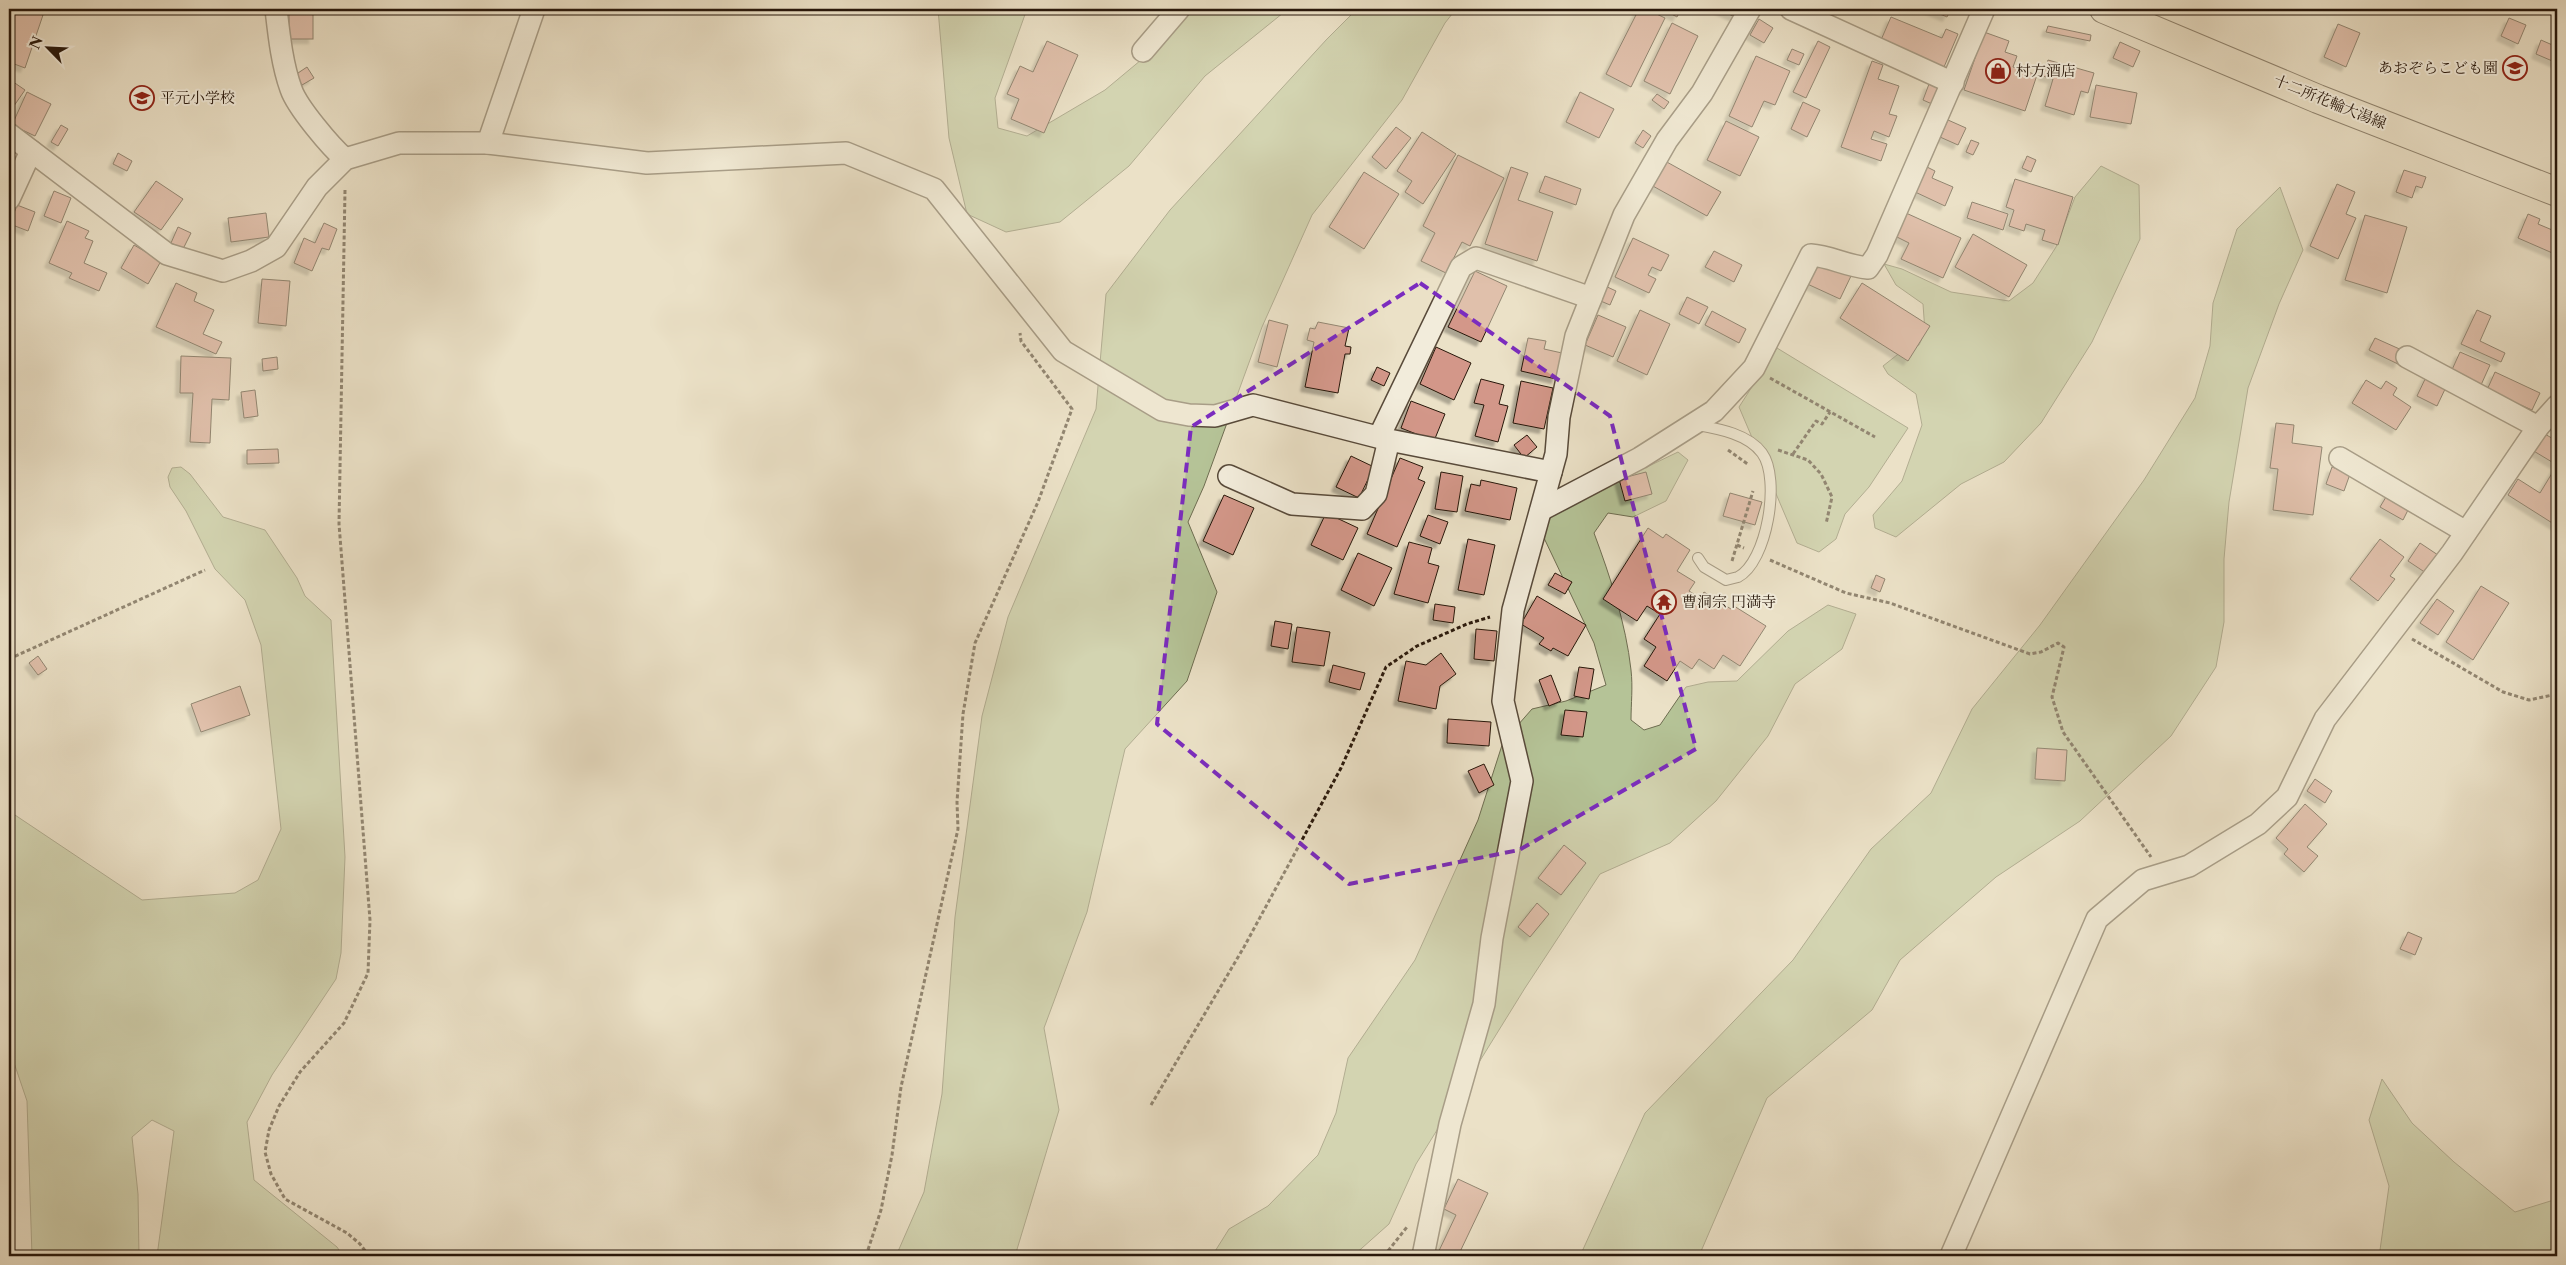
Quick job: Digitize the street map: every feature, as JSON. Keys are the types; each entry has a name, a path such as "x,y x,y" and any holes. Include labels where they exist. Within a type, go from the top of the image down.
{"main road":[{"name":"十二所花輪大湯線","path":"2104,9 2318,99 2557,192"}],"street":[{"path":"276,9 291,91 329,145 346,159"},
{"path":"488,143 534,9"},
{"path":"1143,51 1179,9"},
{"path":"1423,1256 1450,1124 1484,1004 1492,938 1522,782 1504,701 1512,610 1552,472 1556,454 1559,417 1576,336 1624,215 1667,140 1702,93 1750,9"},
{"path":"1791,9 1953,83"},
{"path":"1541,510 1640,458 1714,411 1754,368 1811,255 1820,255 1851,267 1868,268 1877,256 1984,9"},
{"path":"9,134 167,254 223,271 251,261 276,247 317,187 346,159 399,143 488,143 647,163 846,153 934,189 1063,351 1162,410 1189,415 1215,416 1253,405 1384,438 1552,472"},
{"path":"9,199 31,151"},
{"path":"1229,476 1292,504 1362,509 1376,494 1384,438 1460,268 1476,258 1591,298"},
{"path":"2407,357 2538,427"},
{"path":"1951,1256 2097,920 2143,880 2189,866 2258,824 2287,797 2325,719 2466,532 2538,427 2557,406"},
{"path":"2340,458 2466,532"}],"lane":[{"path":"1693,424 1712,427 1748,439 1770,465 1772,499 1770,517 1756,553 1738,576 1726,580 1704,567 1698,558"}],"path":[{"path":"346,159 339,524 370,920 368,972 344,1024 300,1072 278,1106 269,1130 265,1152 271,1174 285,1199 347,1233 360,1244 369,1256"},
{"path":"866,1256 881,1210 892,1155 900,1087 958,829 957,802 963,714 975,643 1038,502 1072,409 1021,341 1020,332"},
{"path":"1770,378 1875,437"},
{"path":"1794,454 1816,421 1822,424 1830,412"},
{"path":"1722,446 1759,472"},
{"path":"1726,580 1764,456 1775,449 1808,460 1821,474 1832,497 1826,524"},
{"path":"1737,545 1846,593 1890,603 2030,654 2042,652 2058,643 2064,647 2052,697 2063,732 2163,874"},
{"path":"9,659 205,570"},
{"path":"1151,1105 1244,947 1341,768 1386,667 1417,646 1466,624 1512,610"},
{"path":"2394,628 2503,692 2529,700 2557,694"}],"highlighted area":[{"path":"1420,283 1610,416 1696,749 1519,850 1349,884 1157,724 1191,427"}],"green space":[{"path":"938,9 1027,9 995,98 998,128 1027,136 1105,90 1147,55 1189,9 1288,9 1205,76 1129,166 1060,222 1006,232 967,214 949,138"},
{"path":"1357,9 1456,9 1445,23 1402,100 1312,215 1262,327 1204,486 1188,522 1217,592 1187,681 1125,749 1087,912 1044,1028 1059,1110 1015,1256 896,1256 924,1192 942,1094 955,917 982,716 1008,617 1096,409 1106,294 1170,210 1327,39"},
{"path":"2101,166 2139,185 2140,239 2092,342 2041,423 2004,462 1961,484 1896,537 1875,528 1873,515 1902,481 1922,425 1916,394 1888,374 1883,366 1897,355 1919,345 1925,332 1923,304 1896,285 1884,264 1902,269 1951,292 2009,301 2033,283 2056,247 2075,197"},
{"path":"2280,187 2303,250 2279,304 2248,388 2229,502 2224,559 2224,622 2216,667 2171,736 2080,821 1996,877 1900,960 1872,1010 1767,1098 1699,1256 1580,1256 1645,1113 1793,960 1871,849 1931,793 1972,709 2040,625 2144,480 2195,398 2210,346 2213,303 2237,229"},
{"path":"1777,348 1908,428 1869,487 1845,514 1836,539 1819,552 1797,543 1739,407"},
{"path":"1678,452 1688,460 1666,501 1633,517 1608,513 1594,533 1611,583 1629,653 1632,676 1631,720 1644,730 1660,725 1686,687 1708,682 1737,681 1788,631 1828,605 1856,614 1842,649 1795,684 1768,736 1716,801 1670,843 1600,874 1525,988 1416,1164 1389,1224 1353,1256 1212,1256 1229,1229 1268,1206 1318,1155 1336,1113 1348,1058 1415,960 1478,820 1503,742 1532,709 1566,701 1606,685 1594,643 1544,538 1549,514"},
{"path":"181,467 190,474 223,517 265,530 297,578 305,596 331,620 345,857 341,953 336,979 272,1075 247,1122 254,1180 337,1247 343,1256 157,1256 174,1131 152,1120 132,1137 138,1194 139,1256 32,1256 27,1101 9,1048 9,811 142,900 235,893 258,880 281,829 261,645 245,600 215,569 186,511 170,487 168,477 172,468"},
{"path":"2382,1079 2412,1123 2454,1162 2515,1212 2557,1199 2557,1256 2375,1256 2380,1250 2389,1186 2369,1120"}],"building":[{"path":"9,9 23,9 43,15 25,68 9,62"},
{"path":"289,9 313,9 313,39 289,39"},
{"path":"1639,9 1646,9 1665,18 1631,87 1606,74"},
{"path":"1662,9 1681,9 1677,17"},
{"path":"1718,9 1740,9 1735,17"},
{"path":"1928,9 1951,9 1947,17"},
{"path":"1891,17 1942,38 1946,29 1958,34 1944,67 1881,40"},
{"path":"2509,18 2526,25 2518,44 2501,36"},
{"path":"1759,19 1773,28 1764,43 1750,35"},
{"path":"1672,23 1698,36 1670,94 1644,81"},
{"path":"2338,24 2360,33 2346,67 2324,57"},
{"path":"2048,26 2091,35 2090,41 2046,32"},
{"name":"村方酒店","path":"1984,32 2009,41 2005,52 2017,56 2013,67 2037,75 2025,111 1964,90"},
{"path":"2541,40 2557,47 2557,63 2536,54"},
{"path":"1047,41 1078,55 1044,133 1011,119 1019,99 1007,94 1020,66 1033,72"},
{"path":"1818,41 1830,47 1806,98 1793,92"},
{"path":"2120,42 2140,51 2133,67 2113,58"},
{"path":"1792,49 1804,54 1799,65 1787,60"},
{"path":"1756,56 1790,71 1775,105 1764,101 1752,127 1729,116"},
{"path":"2048,60 2094,73 2088,93 2081,91 2074,115 2045,106 2053,79 2043,76"},
{"path":"1872,61 1883,65 1878,79 1899,86 1889,114 1897,116 1889,137 1874,131 1871,139 1887,144 1881,161 1841,147"},
{"path":"307,67 314,78 302,85 295,75"},
{"path":"9,79 25,90 9,113"},
{"path":"1929,84 1939,88 1932,104 1923,100"},
{"path":"2096,85 2137,93 2131,124 2090,117"},
{"path":"27,92 51,104 35,136 12,125"},
{"path":"1580,92 1614,109 1599,138 1566,122"},
{"path":"1657,94 1669,102 1664,109 1652,100"},
{"path":"1803,102 1820,110 1807,137 1791,129"},
{"path":"1948,120 1966,128 1958,145 1940,137"},
{"path":"1726,121 1759,137 1740,176 1707,160"},
{"path":"61,125 68,129 58,146 51,142"},
{"path":"1396,127 1411,138 1386,169 1372,157"},
{"path":"1643,130 1651,136 1643,148 1635,143"},
{"path":"1422,132 1456,154 1423,204 1405,192 1412,181 1397,171"},
{"path":"1971,140 1979,143 1973,155 1966,152"},
{"path":"118,153 132,161 127,171 113,164"},
{"path":"1458,155 1504,178 1470,246 1462,242 1446,273 1421,261 1435,233 1423,226"},
{"path":"2027,156 2036,160 2031,172 2022,168"},
{"path":"1665,161 1721,192 1707,216 1651,185"},
{"path":"1925,166 1935,171 1932,178 1953,187 1945,206 1913,191"},
{"path":"1511,167 1528,173 1518,200 1553,212 1537,261 1485,244"},
{"path":"2404,170 2426,177 2422,188 2416,186 2412,198 2396,192"},
{"path":"1364,172 1399,194 1364,249 1329,227"},
{"path":"1545,176 1581,189 1576,205 1539,192"},
{"path":"2015,179 2073,197 2058,245 2042,240 2045,230 2026,224 2024,231 2009,226 2014,210 2006,207"},
{"path":"156,181 183,199 161,230 134,212"},
{"path":"2337,184 2355,192 2346,214 2356,218 2338,259 2310,246"},
{"path":"54,191 71,198 61,223 44,216"},
{"path":"1972,202 2008,214 2003,230 1967,218"},
{"path":"17,205 35,212 28,231 10,224"},
{"path":"266,213 269,237 231,242 228,218"},
{"path":"1906,213 1961,238 1943,278 1901,259 1909,243 1895,236"},
{"path":"2528,214 2540,219 2538,224 2557,232 2557,255 2518,238"},
{"path":"2365,215 2407,227 2387,293 2345,280"},
{"path":"67,221 89,231 85,238 93,241 84,263 107,273 99,291 69,278 72,273 49,263"},
{"path":"324,223 337,229 329,250 322,248 312,271 294,263 304,238 315,243"},
{"path":"178,227 191,233 183,249 171,243"},
{"path":"1973,234 2027,265 2009,297 1955,267"},
{"path":"1633,238 1669,255 1661,271 1652,267 1648,275 1656,279 1649,293 1615,277"},
{"path":"134,245 161,261 148,284 121,268"},
{"path":"1714,251 1742,265 1734,282 1705,267"},
{"path":"1813,259 1851,276 1840,299 1803,282"},
{"path":"1475,271 1507,286 1481,342 1448,327"},
{"path":"262,279 290,281 286,326 258,323"},
{"path":"176,283 197,293 194,301 214,310 203,334 222,342 216,354 156,327"},
{"path":"1862,283 1930,326 1908,361 1840,318"},
{"path":"1603,285 1616,291 1610,305 1596,299"},
{"path":"1687,297 1708,307 1699,324 1679,314"},
{"path":"1640,310 1670,324 1647,375 1617,361"},
{"path":"2477,310 2491,316 2480,341 2505,353 2501,362 2461,344"},
{"path":"1712,311 1746,329 1739,343 1705,325"},
{"path":"1598,315 1626,327 1613,357 1585,345"},
{"path":"1269,320 1288,325 1277,367 1258,362"},
{"path":"1318,322 1349,328 1345,346 1351,347 1350,354 1345,354 1338,393 1305,387 1314,342 1307,340 1310,328 1315,329"},
{"path":"1528,338 1546,341 1544,349 1562,353 1556,379 1521,371"},
{"path":"2375,338 2404,351 2398,364 2369,350"},
{"path":"1436,347 1471,363 1454,400 1420,384"},
{"path":"2460,352 2490,365 2481,385 2451,372"},
{"path":"181,356 231,358 229,400 212,399 210,443 190,442 193,393 180,393"},
{"path":"277,357 278,369 263,371 262,359"},
{"path":"1377,367 1390,373 1384,386 1371,380"},
{"path":"2495,372 2540,393 2532,410 2487,390"},
{"path":"2427,375 2447,385 2437,406 2417,396"},
{"path":"1481,379 1504,385 1499,404 1508,406 1498,442 1475,436 1484,405 1474,403"},
{"path":"2366,380 2381,389 2386,381 2397,388 2393,395 2411,407 2396,430 2352,403"},
{"path":"1521,381 1553,388 1544,429 1513,423"},
{"path":"255,390 258,416 244,418 241,392"},
{"path":"1411,401 1445,414 1434,441 1401,428"},
{"path":"2276,423 2294,425 2292,443 2322,447 2313,515 2273,510 2278,469 2270,468"},
{"path":"2543,433 2557,441 2557,465 2532,450"},
{"path":"1527,435 1537,447 1524,458 1514,445"},
{"path":"278,449 279,463 247,464 247,450"},
{"path":"1351,456 1374,467 1359,498 1336,487"},
{"path":"1400,458 1423,467 1418,479 1425,482 1397,547 1367,534"},
{"path":"2557,465 2557,526 2508,495 2518,479 2540,493"},
{"path":"2332,467 2350,474 2344,491 2326,484"},
{"path":"1441,472 1463,476 1457,512 1435,509"},
{"path":"1646,472 1652,494 1625,501 1619,479"},
{"path":"1481,480 1517,488 1510,520 1465,511 1471,484 1480,486"},
{"path":"2389,492 2411,504 2403,520 2380,507"},
{"path":"1730,493 1762,502 1755,525 1723,516"},
{"path":"1224,495 1254,508 1233,555 1203,541"},
{"path":"1326,513 1358,528 1343,560 1311,545"},
{"path":"1428,515 1448,522 1440,544 1420,536"},
{"name":"曹洞宗 円満寺","path":"1648,528 1663,538 1666,534 1690,550 1677,571 1695,582 1689,591 1700,598 1704,592 1731,609 1734,606 1766,626 1740,666 1723,655 1714,669 1699,659 1692,669 1680,661 1667,681 1644,666 1656,647 1644,639 1660,614 1647,606 1637,621 1603,599"},
{"path":"1468,539 1495,545 1484,595 1458,590"},
{"path":"2380,539 2404,557 2390,576 2395,579 2378,601 2350,579"},
{"path":"1409,542 1432,548 1428,563 1439,566 1428,603 1394,594"},
{"path":"2420,543 2438,555 2426,573 2408,561"},
{"path":"1358,553 1392,568 1374,606 1341,590"},
{"path":"1555,573 1572,582 1565,594 1548,585"},
{"path":"1876,575 1885,579 1880,592 1871,588"},
{"path":"2481,586 2509,603 2473,660 2446,642"},
{"path":"1537,596 1586,625 1568,656 1553,648 1551,651 1539,644 1544,638 1521,624"},
{"path":"2437,599 2454,611 2438,635 2420,623"},
{"path":"1435,604 1455,607 1453,623 1433,620"},
{"path":"1275,621 1292,624 1288,649 1271,646"},
{"path":"1297,627 1330,632 1324,666 1292,662"},
{"path":"1476,629 1497,631 1494,661 1474,659"},
{"path":"1441,653 1456,674 1440,686 1436,709 1398,701 1406,661 1426,665"},
{"path":"38,656 47,669 38,675 29,663"},
{"path":"1333,665 1365,673 1360,690 1329,682"},
{"path":"1579,667 1594,669 1589,699 1574,696"},
{"path":"1551,675 1561,701 1549,706 1539,680"},
{"path":"240,686 250,715 201,732 191,704"},
{"path":"1565,710 1587,712 1583,737 1561,735"},
{"path":"1448,719 1491,722 1489,746 1447,743"},
{"path":"2037,748 2067,750 2065,781 2035,779"},
{"path":"1484,764 1494,785 1479,793 1468,771"},
{"path":"2315,779 2332,791 2325,803 2307,791"},
{"path":"2305,804 2327,824 2307,847 2318,856 2304,872 2284,854 2288,849 2276,838"},
{"path":"1564,845 1586,863 1561,895 1538,878"},
{"path":"1537,903 1549,914 1530,937 1518,927"},
{"path":"2408,932 2422,938 2415,955 2400,949"},
{"path":"1458,1179 1488,1193 1458,1256 1440,1256 1437,1255 1456,1215 1444,1209"}],"place":[{"name":"あおぞらこども園","path":"2515,68"},
{"name":"村方酒店","path":"1998,71"},
{"name":"平元小学校","path":"142,98"},
{"name":"曹洞宗 円満寺","path":"1664,602"}]}
